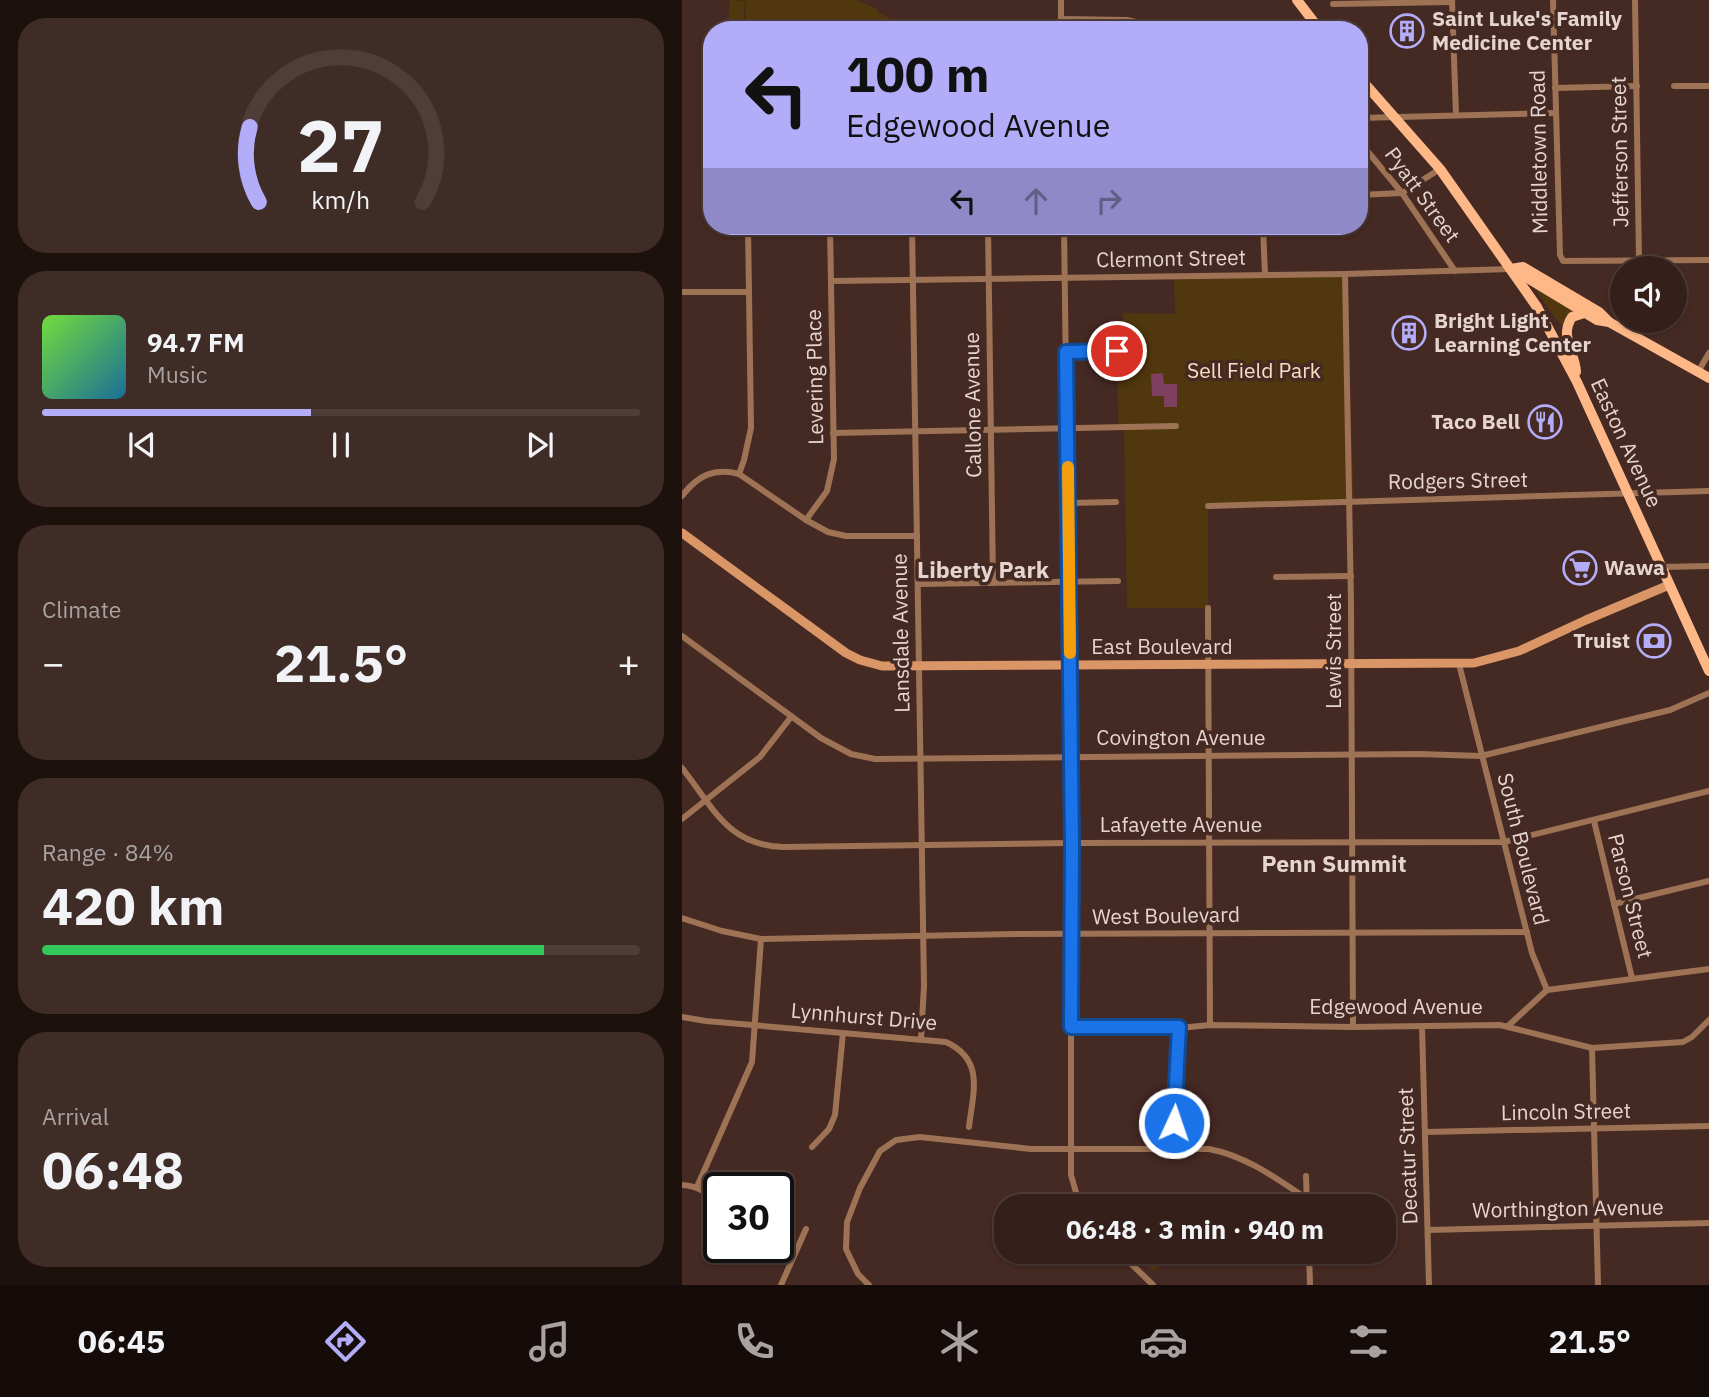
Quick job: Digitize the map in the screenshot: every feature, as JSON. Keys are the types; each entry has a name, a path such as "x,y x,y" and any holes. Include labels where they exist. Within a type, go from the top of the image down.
{"main road":[{"path":"1297,0 1313,21"},
{"name":"Easton Avenue","path":"1368,87 1440,169 1537,307 1577,382 1669,585 1703,645 1709,671"},
{"path":"1511,269 1523,267 1599,312 1609,322 1709,378"},
{"path":"1511,269 1584,313 1597,320 1609,322"},
{"path":"1577,382 1576,364 1565,334 1572,317 1584,313"}],"street":[{"path":"1061,0 1061,19 1132,21"},
{"name":"Middletown Road","path":"1554,0 1558,251 1563,261 1610,261"},
{"name":"Jefferson Street","path":"1635,0 1639,256"},
{"path":"1333,4 1452,1 1456,115"},
{"path":"1555,88 1637,86"},
{"path":"1674,86 1709,86"},
{"path":"1368,118 1555,113"},
{"name":"Pyatt Street","path":"1368,152 1402,193 1455,271"},
{"path":"1368,195 1402,193 1440,169"},
{"path":"739,474 751,428 748,235"},
{"name":"Levering Place","path":"806,520 829,486 833,466 831,235"},
{"name":"Lansdale Avenue","path":"912,235 924,986 921,1039"},
{"name":"Callone Avenue","path":"988,235 993,583"},
{"path":"1064,235 1072,843 1071,1150 1075,1194"},
{"path":"1263,235 1265,275"},
{"path":"1687,260 1709,260"},
{"name":"Clermont Street","path":"831,281 1511,269"},
{"name":"Lewis Street","path":"1345,274 1351,576 1353,1027"},
{"path":"682,292 748,292"},
{"path":"1066,352 1117,351"},
{"path":"1698,372 1709,354"},
{"path":"833,433 1176,426"},
{"path":"682,496 702,476 717,472 739,474 806,520 838,535 917,536"},
{"name":"Rodgers Street","path":"1208,506 1709,491"},
{"path":"1068,503 1116,502"},
{"name":"East Boulevard","path":"682,533 846,653 882,666 1459,664 1490,660 1519,652 1669,585"},
{"path":"1661,566 1709,566"},
{"path":"1276,577 1351,576"},
{"path":"918,584 1118,581"},
{"path":"1208,608 1210,1024"},
{"path":"682,649 685,639"},
{"name":"Covington Avenue","path":"685,639 831,745 851,754 875,759 1071,756 1481,757 1670,710 1709,693"},
{"name":"South Boulevard","path":"1459,664 1527,932 1547,990"},
{"path":"682,819 760,757 791,717"},
{"name":"Lafayette Avenue","path":"682,768 729,828 743,839 758,845 783,846 1504,842 1709,791"},
{"name":"Parson Street","path":"1594,821 1632,978"},
{"path":"1614,904 1709,881"},
{"name":"West Boulevard","path":"682,918 722,931 761,939 1527,932"},
{"path":"697,1186 749,1072 754,1054 761,939"},
{"path":"1508,1026 1547,990 1709,969"},
{"name":"Lynnhurst Drive","path":"682,1017 946,1042 968,1057 974,1075 969,1127"},
{"name":"Edgewood Avenue","path":"1071,1027 1179,1027 1210,1024 1508,1026 1592,1048 1683,1042 1709,1020"},
{"name":"Decatur Street","path":"1422,1026 1429,1285"},
{"path":"1179,1027 1174,1123 1183,1135"},
{"path":"812,1147 829,1129 835,1115 843,1033"},
{"path":"1592,1048 1598,1285"},
{"name":"Lincoln Street","path":"1425,1132 1709,1126"},
{"path":"869,1285 862,1279 846,1249 847,1222 874,1159 887,1144 905,1138 920,1137 1031,1149 1209,1149 1227,1152 1263,1169 1296,1194"},
{"path":"1306,1177 1307,1194"},
{"path":"682,1185 697,1186 703,1191"},
{"name":"Worthington Avenue","path":"1428,1230 1709,1223"},
{"path":"781,1285 806,1229"},
{"path":"1131,1264 1153,1285"},
{"path":"1309,1264 1310,1285"}],"green space":[{"path":"730,0 745,1 743,21 728,21"},
{"path":"746,0 857,0 894,21 746,21"},
{"name":"Sell Field Park","path":"1345,274 1354,500 1208,506 1208,608 1127,608 1124,427 1118,427 1117,351 1123,344 1123,313 1175,314 1174,275"},
{"path":"1533,287 1575,311 1565,319 1562,327"},
{"path":"1147,1264 1161,1264 1154,1271"}],"shaded area":[{"path":"1163,373 1164,384 1177,384 1177,407 1164,407 1164,396 1152,396 1151,374"}],"slow traffic":[{"path":"1068,467 1070,653"}],"place":[{"name":"Saint Luke's Family Medicine Center","path":"1407,31"},
{"name":"Bright Light Learning Center","path":"1409,333"},
{"name":"Taco Bell","path":"1545,422"},
{"name":"Wawa","path":"1580,568"},
{"name":"Truist","path":"1654,641"}],"district":[{"name":"Liberty Park","path":"983,570"},
{"name":"Penn Summit","path":"1334,864"}],"route":[{"path":"1117,351 1066,352 1072,843 1071,1027 1179,1027 1174,1123"}]}
